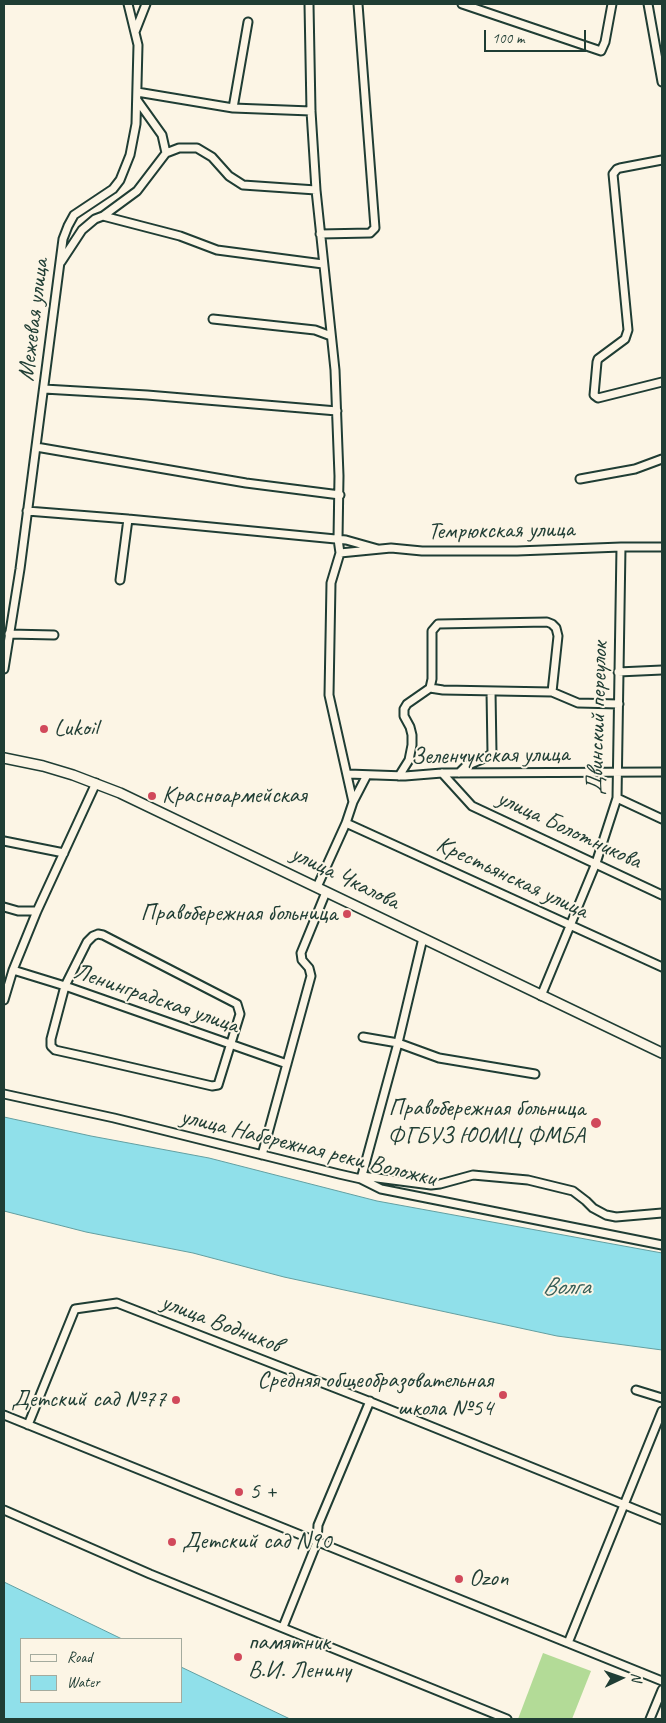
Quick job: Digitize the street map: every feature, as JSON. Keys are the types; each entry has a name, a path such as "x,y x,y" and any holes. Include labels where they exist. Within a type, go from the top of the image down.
{"main road":[{"name":"улица Чкалова","path":"4,758 43,766 96,783 211,836 662,1053"}],"street":[{"name":"Межевая улица","path":"4,669 65,232 74,215 113,190 120,180 130,155 136,124 138,45 128,4"},
{"path":"135,33 146,4"},
{"path":"309,4 311,111 316,190 337,411 340,495 338,539 340,553 331,583 329,695 353,802"},
{"path":"320,234 370,233 375,228 358,4"},
{"path":"462,4 601,51 605,42 612,4"},
{"path":"648,4 662,82"},
{"path":"232,108 248,22"},
{"path":"137,92 232,108 311,111"},
{"path":"137,100 162,135 166,153"},
{"path":"60,264 82,230 95,219 103,216 138,191 166,153 179,148 197,148 212,157 229,176 243,185 316,190"},
{"path":"662,160 620,168 614,174 628,330 625,339 598,359 594,393 595,397 662,382"},
{"path":"103,216 180,236 217,250 323,264"},
{"path":"213,319 315,330 331,336"},
{"path":"44,389 147,395 337,411"},
{"path":"36,447 246,483 340,495"},
{"path":"580,479 635,469 662,458"},
{"path":"27,511 338,539 378,549"},
{"path":"120,580 128,519"},
{"name":"Двинский переулок","path":"541,996 596,863 617,798 621,547"},
{"name":"Темрюкская улица","path":"340,553 391,548 422,551 517,551 662,547"},
{"path":"399,776 409,760 412,745 412,735 404,716 404,709 407,704 430,688 432,679 432,631 436,626 441,624 547,622 552,624 556,628 558,636 552,692"},
{"path":"9,634 54,635"},
{"path":"618,672 662,670"},
{"path":"430,688 443,690 552,692 578,704 619,704"},
{"path":"459,773 466,766 492,753 491,691"},
{"name":"Зеленчукская улица","path":"348,774 399,776 442,773 662,772"},
{"name":"улица Болотникова","path":"442,773 472,806 662,895"},
{"path":"262,1155 310,976 309,968 302,960 301,953 353,802 367,775"},
{"path":"4,1000 13,970 37,911 96,783"},
{"path":"617,798 662,819"},
{"name":"Крестьянская улица","path":"346,823 662,966"},
{"path":"4,840 64,853"},
{"path":"4,907 18,911 37,911"},
{"path":"103,935 237,1004 240,1014 230,1044 219,1084 214,1086 55,1050 51,1046 51,1039 65,986 87,942 94,936 103,935"},
{"path":"423,938 398,1043 362,1178 431,1185 474,1175 528,1180 573,1191 593,1208 606,1215 616,1217 662,1213"},
{"name":"Ленинградская улица","path":"13,970 65,986 287,1064"},
{"path":"363,1037 398,1043 440,1058 535,1074"},
{"name":"улица Набережная реки Воложки","path":"4,1094 114,1118 362,1178 381,1189 662,1244"},
{"name":"улица Водников","path":"28,1425 74,1309 118,1303 662,1520"},
{"path":"636,1390 662,1398"},
{"path":"283,1628 317,1542 318,1525 370,1402"},
{"path":"568,1643 662,1411"},
{"path":"4,1415 662,1681"},
{"path":"4,1510 150,1574 507,1719"},
{"path":"650,1719 662,1690"}],"green space":[{"path":"543,1653 591,1671 572,1719 518,1719"}],"water":[{"name":"Волга","path":"4,1117 91,1136 209,1158 377,1201 662,1253 662,1350 557,1336 284,1277 193,1253 86,1232 4,1211"},
{"path":"4,1582 120,1638 20,1638 20,1703 182,1703 182,1667 290,1719 4,1719"}],"place":[{"name":"Lukoil","path":"44,729"},
{"name":"Красноармейская","path":"152,796"},
{"name":"Правобережная больница","path":"347,914"},
{"name":"Правобережная больница ФГБУЗ ЮОМЦ ФМБА","path":"596,1123"},
{"name":"Средняя общеобразовательная школа №54","path":"503,1395"},
{"name":"Детский сад №77","path":"176,1400"},
{"name":"5 +","path":"239,1492"},
{"name":"Детский сад N90","path":"172,1542"},
{"name":"Ozon","path":"459,1579"},
{"name":"памятник В.И. Ленину","path":"238,1657"}]}
